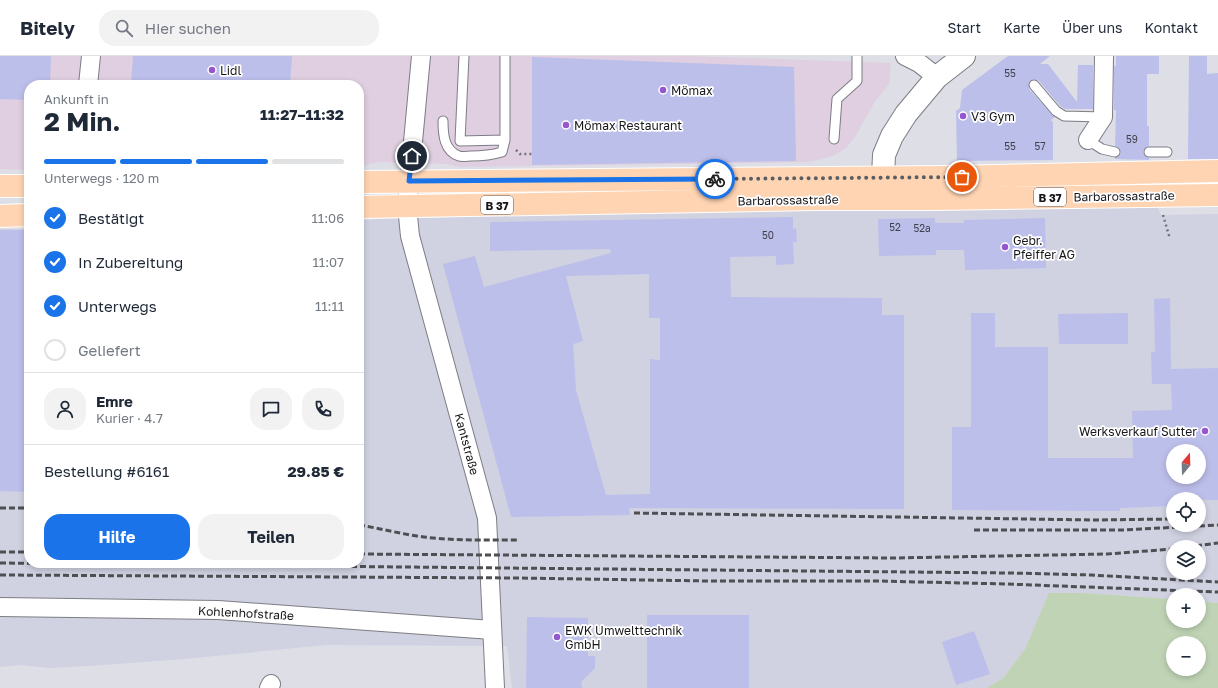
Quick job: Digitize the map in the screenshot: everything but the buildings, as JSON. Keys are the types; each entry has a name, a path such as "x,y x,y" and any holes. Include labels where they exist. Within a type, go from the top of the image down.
{"main road":[{"name":"Barbarossastraße","path":"364,182 954,177 1218,171"},
{"path":"883,177 883,200"},
{"path":"0,186 24,186"},
{"name":"Barbarossastraße","path":"364,207 1218,195"},
{"path":"0,216 24,215"}],"street":[{"path":"89,80 91,56"},
{"name":"Kantstraße","path":"421,56 407,206 410,236 487,518 495,688"},
{"path":"905,56 919,63 937,77"},
{"path":"883,177 884,155 892,136 906,114 937,77 964,56"},
{"path":"1088,140 1103,117 1104,56"},
{"name":"Kohlenhofstraße","path":"0,607 218,610 492,630"}],"lane":[{"path":"464,56 460,141 506,140"},
{"path":"443,122 443,134 446,144 451,151 459,156 491,155 502,152 506,140 505,56"},
{"path":"834,139 837,99 857,81 857,56"},
{"path":"1034,85 1056,111 1064,116 1103,117"},
{"path":"1088,140 1102,149 1115,152"},
{"path":"1149,152 1167,152"}],"path":[{"path":"1162,211 1170,239"}],"shaded area":[{"path":"0,56 688,56 891,63 889,84 874,103 855,137 846,148 833,156 809,162 460,167 446,164 380,162 364,165 364,80 24,80 24,170 0,169"},
{"path":"1153,198 1161,215 1218,214 1218,603 1206,602 1206,588 1166,588 1166,599 1082,593 1049,594 1025,649 1003,678 987,688 512,688 507,646 326,645 184,659 89,666 48,668 21,665 0,667 0,229 24,229 24,568 364,568 364,220 814,206"}],"green space":[{"path":"1049,593 1082,593 1166,599 1166,628 1206,628 1206,602 1218,603 1218,688 987,688 1003,678 1025,649"}],"railway":[{"path":"0,508 24,508"},
{"path":"634,513 1093,520 1166,519"},
{"path":"974,530 1123,530 1218,525"},
{"path":"364,526 429,538 518,540"},
{"path":"1206,545 1218,543"},
{"path":"364,554 893,558 1107,554 1166,550"},
{"path":"0,552 24,552"},
{"path":"0,563 24,563"},
{"path":"364,567 1011,573 1091,575 1218,582"},
{"path":"0,575 877,581 1218,592"}],"way so far":[{"path":"715,179 962,177"}],"place":[{"name":"Lidl","path":"212,70"},
{"name":"Mömax","path":"663,90"},
{"name":"V3 Gym","path":"963,116"},
{"name":"Mömax Restaurant","path":"566,125"},
{"name":"Gebr. Pfeiffer AG","path":"1005,247"},
{"name":"Werksverkauf Sutter","path":"1205,431"},
{"name":"EWK Umwelttechnik GmbH","path":"557,637"}],"route":[{"path":"412,156 409,181 715,179"}]}
